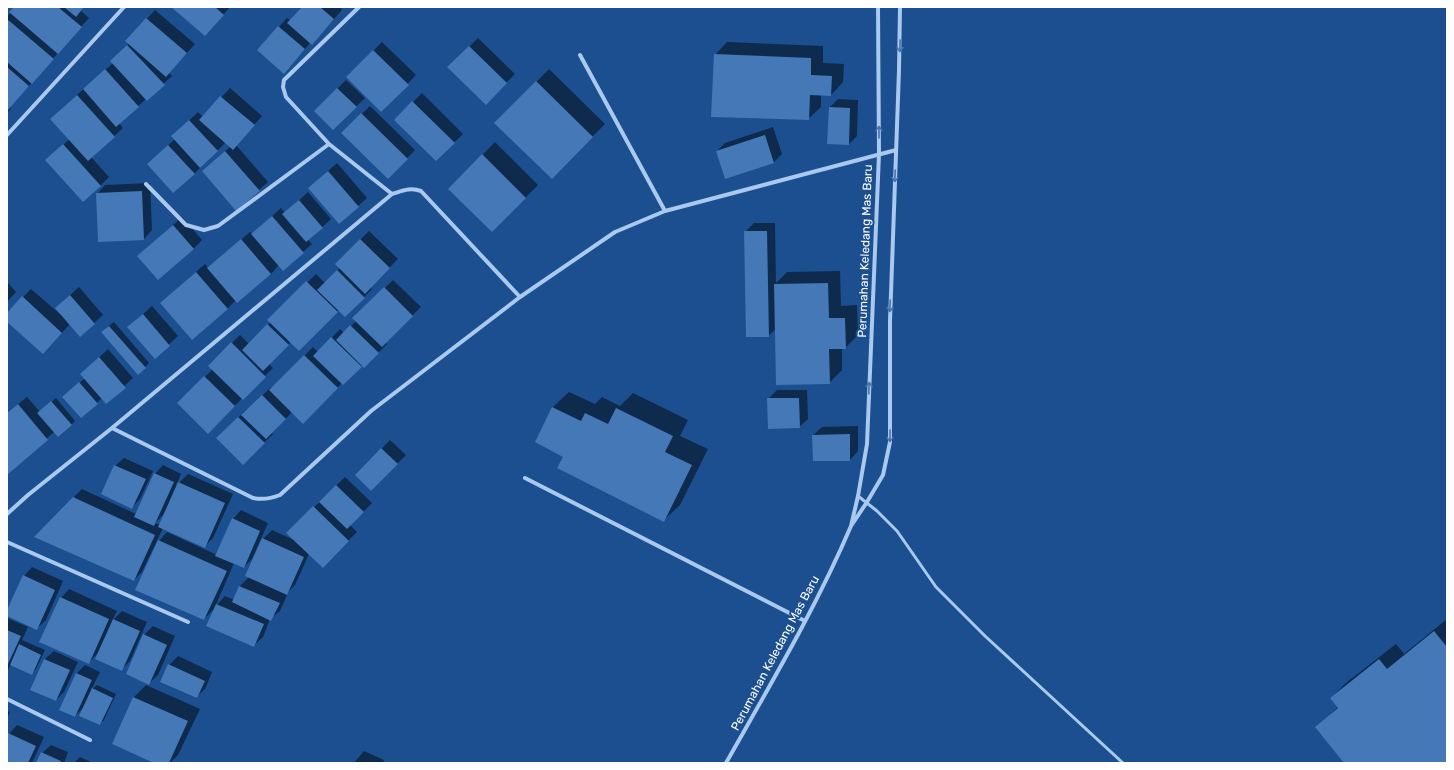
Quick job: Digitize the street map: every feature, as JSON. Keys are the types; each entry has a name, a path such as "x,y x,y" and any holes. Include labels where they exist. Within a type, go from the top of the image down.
{"street":[{"path":"7,134 124,7"},
{"path":"359,7 284,80 283,87 286,97 329,144 392,194"},
{"name":"Perumahan Keledang Mas Baru","path":"726,763 805,621 840,551 851,526 858,496 867,444 879,154 878,7"},
{"path":"851,526 883,476 890,442 890,321 900,7"},
{"path":"580,55 665,211"},
{"path":"146,184 186,225 204,230 218,226 329,144"},
{"path":"112,428 253,498 260,500 272,499 280,495 371,411 520,297 616,232 665,211 896,150"},
{"path":"7,514 392,194 409,188 414,188 421,191 520,297"},
{"path":"525,478 805,621"},
{"path":"7,542 188,622"},
{"path":"7,699 90,740"}],"lane":[{"path":"858,496 867,502 897,531 936,587 985,636 1124,763"}],"building":[{"path":"14,7 58,7 82,27 58,54 9,12"},
{"path":"64,7 84,7 76,17"},
{"path":"171,7 215,7 224,15 205,36"},
{"path":"302,7 320,7 334,19 312,45 287,23"},
{"path":"146,18 187,53 166,77 125,41"},
{"path":"7,19 54,59 32,84 7,62"},
{"path":"278,26 305,49 284,74 257,50"},
{"path":"127,45 165,85 147,101 110,61"},
{"path":"469,46 507,83 486,105 447,67"},
{"path":"373,50 409,85 381,112 346,77"},
{"path":"714,54 811,58 811,75 832,76 831,96 810,95 809,120 711,117"},
{"path":"7,67 29,86 8,110 7,109"},
{"path":"105,69 139,107 116,127 83,89"},
{"path":"536,81 593,137 552,179 494,123"},
{"path":"337,88 357,107 333,130 314,111"},
{"path":"77,95 115,137 88,161 50,119"},
{"path":"220,96 255,125 233,150 199,120"},
{"path":"412,101 455,143 436,161 394,120"},
{"path":"829,107 850,108 849,145 827,144"},
{"path":"361,113 408,159 388,179 341,133"},
{"path":"189,120 218,151 200,168 171,136"},
{"path":"765,135 774,163 725,179 716,151"},
{"path":"63,144 101,186 83,202 45,160"},
{"path":"168,145 195,174 173,193 147,164"},
{"path":"225,151 260,191 236,211 202,171"},
{"path":"482,154 526,198 492,232 448,189"},
{"path":"328,171 359,207 339,224 308,188"},
{"path":"142,191 144,240 98,242 96,193"},
{"path":"299,200 323,228 306,242 282,214"},
{"path":"272,216 304,253 283,271 251,234"},
{"path":"173,225 194,249 158,280 137,256"},
{"path":"744,231 767,231 769,337 746,337"},
{"path":"241,239 271,274 237,303 207,268"},
{"path":"360,239 390,268 365,294 335,264"},
{"path":"337,270 365,298 345,317 317,290"},
{"path":"196,272 228,309 192,340 160,303"},
{"path":"306,281 338,312 299,351 267,320"},
{"path":"828,283 829,318 845,318 846,349 829,349 830,384 776,385 774,284"},
{"path":"384,287 413,316 382,347 352,318"},
{"path":"70,295 95,324 80,337 55,308"},
{"path":"22,296 62,333 43,354 7,322 7,313"},
{"path":"143,314 170,346 155,359 127,327"},
{"path":"267,324 289,345 263,371 242,350"},
{"path":"350,325 379,353 364,368 336,340"},
{"path":"109,326 146,368 138,375 101,332"},
{"path":"331,337 362,367 343,385 313,356"},
{"path":"231,342 266,377 243,400 208,366"},
{"path":"304,355 338,388 303,424 269,390"},
{"path":"99,357 126,388 106,404 80,374"},
{"path":"204,376 235,406 208,434 177,403"},
{"path":"79,382 98,404 81,418 62,397"},
{"path":"262,395 286,419 266,439 241,415"},
{"path":"767,398 799,398 800,428 768,429"},
{"path":"51,401 72,425 58,437 37,413"},
{"path":"18,404 48,440 7,475 7,413"},
{"path":"552,407 581,421 585,413 608,424 616,408 673,436 665,452 692,465 664,522 557,468 563,457 535,442"},
{"path":"238,417 265,443 243,465 216,438"},
{"path":"850,434 850,461 813,461 812,435"},
{"path":"381,448 398,464 371,491 355,475"},
{"path":"114,465 146,479 132,509 101,494"},
{"path":"154,473 174,482 154,526 134,517"},
{"path":"178,482 225,503 205,548 158,527"},
{"path":"336,485 364,512 347,529 319,502"},
{"path":"73,497 155,535 134,581 34,537"},
{"path":"313,506 349,541 323,568 286,533"},
{"path":"232,518 260,531 244,568 215,556"},
{"path":"262,538 304,557 287,595 245,576"},
{"path":"158,540 227,571 204,620 135,590"},
{"path":"23,575 55,590 37,630 7,616 7,610"},
{"path":"239,586 280,603 271,621 232,602"},
{"path":"60,597 109,619 89,664 39,642"},
{"path":"216,604 264,624 254,647 206,626"},
{"path":"113,619 140,631 122,671 95,659"},
{"path":"7,630 21,636 7,666"},
{"path":"1434,631 1447,647 1447,763 1344,763 1315,727 1338,708 1330,698 1379,659 1387,669"},
{"path":"143,634 167,645 149,685 126,674"},
{"path":"19,644 41,655 32,675 10,665"},
{"path":"44,659 70,670 56,701 30,690"},
{"path":"168,664 205,681 197,698 160,682"},
{"path":"76,673 92,680 75,717 59,710"},
{"path":"92,688 113,698 100,725 79,716"},
{"path":"133,697 188,721 169,763 154,763 112,744"},
{"path":"8,733 36,746 28,763 7,763"},
{"path":"41,752 61,761 60,763 36,763"}]}
